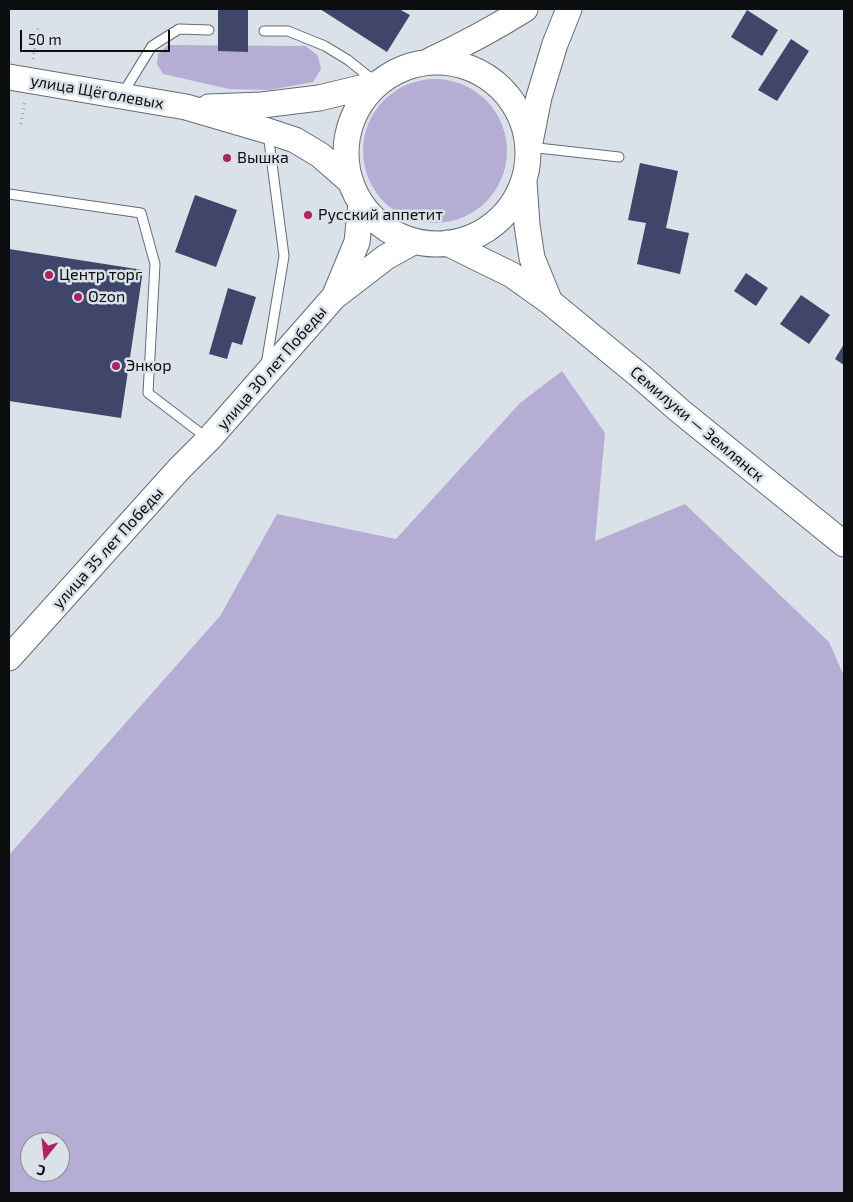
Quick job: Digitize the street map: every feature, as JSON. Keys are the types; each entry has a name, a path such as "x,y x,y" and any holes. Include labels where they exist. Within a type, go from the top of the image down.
{"main road":[{"path":"334,297 357,242 356,192 346,155 349,128 360,104 377,84 401,68 428,61 465,44 525,9"},
{"path":"186,108 295,140 320,155 356,192 376,220 388,229 415,241 434,244 447,243 476,235 497,222 513,204 524,182 539,97 555,44 569,9"},
{"path":"428,61 457,63 484,74 507,93 522,118 529,147"},
{"name":"улица Щёголевых","path":"9,77 186,108"},
{"path":"186,108 262,105 319,98 377,84"},
{"path":"524,182 532,258 550,302"},
{"path":"334,297 386,257 415,241"},
{"name":"Семилуки — Землянск","path":"447,243 512,275 550,302 640,376 680,412 844,544"},
{"name":"улица 30 лет Победы","path":"209,439 334,297"},
{"name":"улица 35 лет Победы","path":"9,658 179,469 209,439"}],"lane":[{"path":"122,96 152,46 180,29 209,30"},
{"path":"264,31 288,31 325,46 348,60 377,84"},
{"path":"264,377 284,256 268,131"},
{"path":"529,147 619,157"},
{"path":"9,194 141,213 155,264 148,393 209,439"}],"shaded area":[{"path":"168,45 306,46 318,56 321,69 313,82 269,90 229,89 163,74 157,64 158,54"},
{"path":"435,79 463,84 486,100 502,123 507,151 502,179 486,202 463,218 435,223 407,218 384,202 368,179 363,151 368,123 384,100 407,84"},
{"path":"562,371 605,433 595,541 685,504 829,642 844,676 844,1193 9,1193 9,855 220,616 277,514 396,539 520,403"}],"building":[{"path":"218,9 248,9 248,52 218,51"},
{"path":"320,9 399,9 410,15 387,52"},
{"path":"747,10 778,30 762,56 731,37"},
{"path":"791,39 809,51 777,101 758,90"},
{"path":"640,163 678,171 666,228 689,233 680,274 637,264 646,223 628,220"},
{"path":"195,195 237,210 216,267 175,252"},
{"path":"9,249 143,270 121,418 9,401"},
{"path":"746,273 768,288 756,306 734,291"},
{"path":"228,288 256,297 242,345 232,342 227,359 209,354"},
{"path":"801,295 830,315 809,344 780,324"},
{"path":"844,344 844,365 835,359"}],"place":[{"name":"Вышка","path":"227,158"},
{"name":"Русский аппетит","path":"308,215"},
{"name":"Центр торг","path":"49,275"},
{"name":"Ozon","path":"78,297"},
{"name":"Энкор","path":"116,366"}]}
